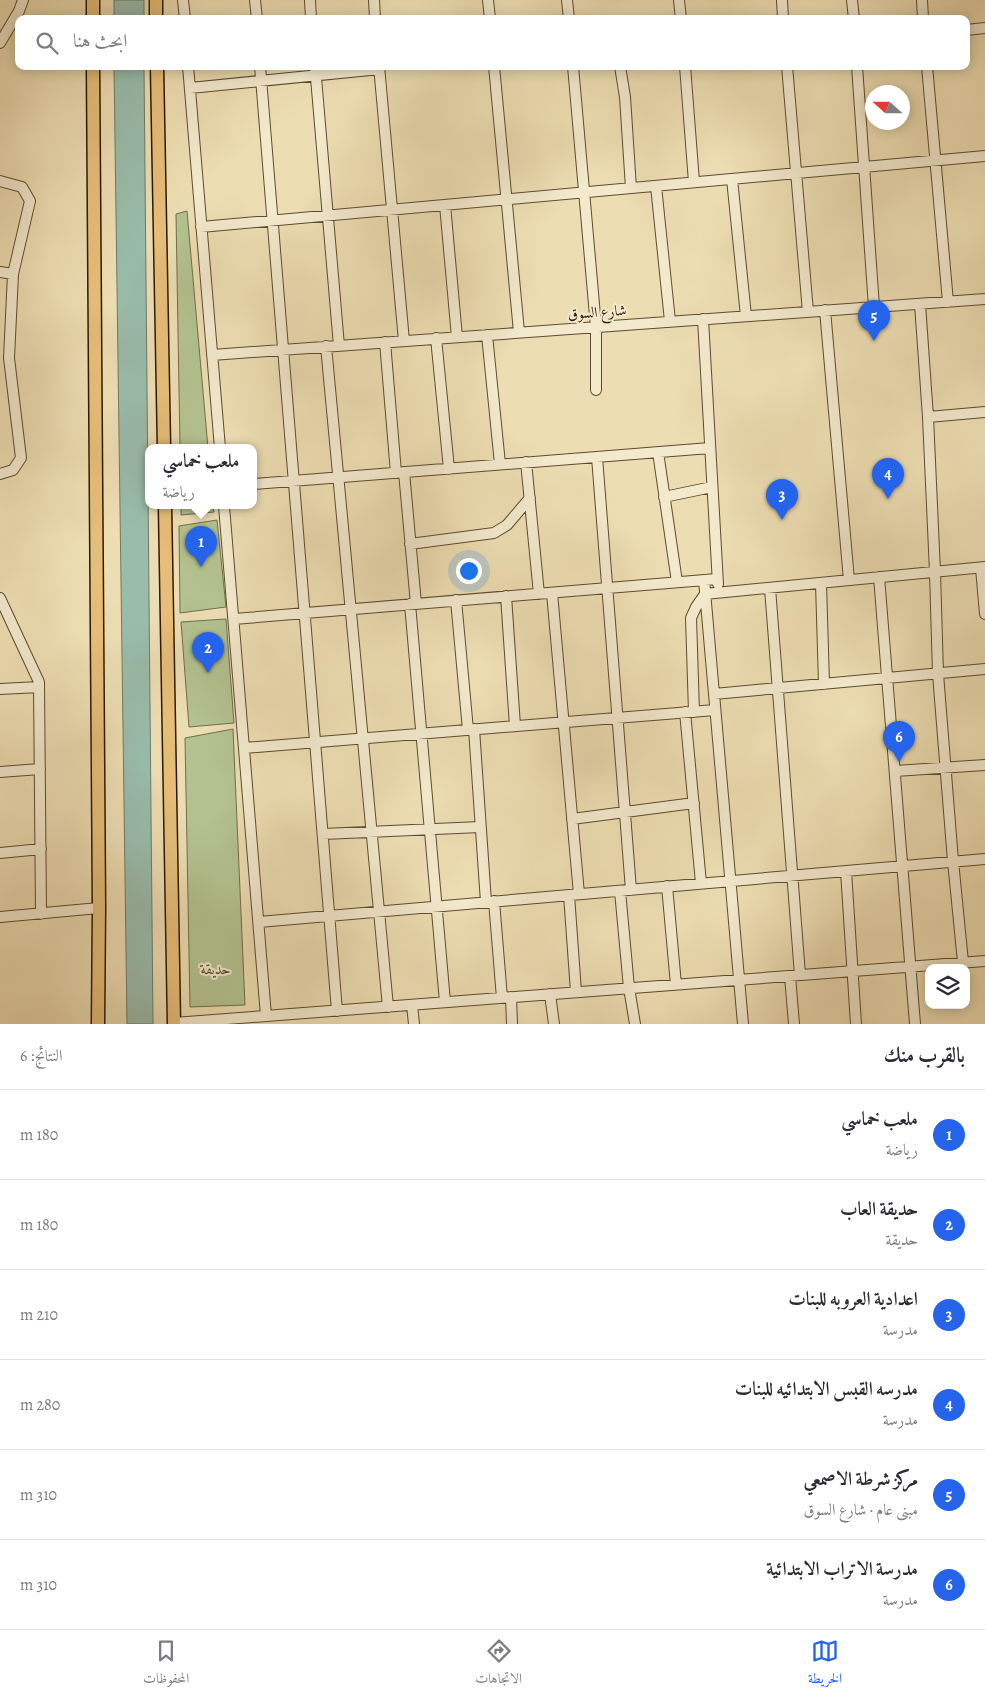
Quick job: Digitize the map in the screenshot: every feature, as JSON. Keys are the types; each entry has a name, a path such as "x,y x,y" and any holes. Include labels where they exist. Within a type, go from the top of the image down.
{"main road":[{"path":"93,0 93,15"},
{"path":"156,0 156,15"},
{"path":"93,70 99,908 98,1024"},
{"path":"157,70 164,444"},
{"path":"165,509 174,1024"}],"street":[{"path":"17,15 23,0"},
{"path":"183,0 185,15"},
{"path":"255,0 257,15"},
{"path":"310,0 311,15"},
{"path":"374,0 375,15"},
{"path":"488,0 490,15"},
{"path":"567,0 569,15"},
{"path":"679,0 681,15"},
{"path":"782,0 784,15"},
{"path":"852,0 854,15"},
{"path":"922,0 923,15"},
{"path":"0,44 15,18"},
{"path":"970,30 985,28"},
{"path":"188,70 220,444"},
{"path":"261,70 337,1011"},
{"path":"190,88 262,81 316,71 337,70"},
{"path":"380,70 404,341"},
{"path":"494,70 519,332"},
{"path":"573,70 596,327 596,390"},
{"path":"621,70 625,97 631,188"},
{"path":"685,70 694,182"},
{"path":"787,70 808,312"},
{"path":"857,70 874,307"},
{"path":"928,70 948,302"},
{"path":"316,71 338,346"},
{"path":"201,227 985,156"},
{"path":"732,179 746,316"},
{"path":"0,181 22,186 30,201 13,274 9,358 21,458 13,470 0,474"},
{"path":"656,186 670,321"},
{"path":"445,205 456,337"},
{"path":"0,272 13,274"},
{"name":"شارع السوق","path":"212,355 985,299"},
{"path":"920,304 928,417 938,674 952,862 964,962"},
{"path":"825,310 849,580"},
{"path":"703,319 718,593"},
{"path":"487,335 500,464"},
{"path":"436,338 449,468"},
{"path":"385,342 410,544 421,734 444,1002"},
{"path":"326,346 388,1007"},
{"path":"928,417 985,412"},
{"path":"257,484 710,448"},
{"path":"658,452 677,582"},
{"path":"597,456 631,890"},
{"path":"526,462 539,594"},
{"path":"664,497 712,487"},
{"path":"410,544 494,533 507,525 530,498"},
{"path":"224,509 266,1016"},
{"path":"705,594 983,567 985,614"},
{"path":"879,577 915,1024"},
{"path":"234,619 717,579"},
{"path":"704,580 743,1024"},
{"path":"821,583 824,684"},
{"path":"770,588 792,875 795,975 794,1024"},
{"path":"552,593 572,820 576,992"},
{"path":"701,883 689,712 691,618 705,594"},
{"path":"506,596 515,726"},
{"path":"0,598 39,682 41,914"},
{"path":"456,600 480,827 490,902 512,1024"},
{"path":"714,694 985,669"},
{"path":"0,689 39,687"},
{"path":"244,748 715,710"},
{"path":"895,771 985,765"},
{"path":"0,772 40,769"},
{"path":"572,820 694,803"},
{"path":"322,834 480,827"},
{"path":"0,853 41,849"},
{"path":"259,922 985,859"},
{"path":"846,871 856,1024"},
{"path":"667,886 676,985"},
{"path":"620,891 629,988 635,1024"},
{"path":"0,917 99,908"},
{"path":"174,1024 985,961"},
{"path":"550,994 554,1024"},
{"path":"412,1005 414,1024"}],"green space":[{"path":"187,211 208,444 180,444 176,214"},
{"path":"181,509 214,509 214,512 181,515"},
{"path":"217,520 226,607 180,613 179,526"},
{"path":"226,619 234,723 189,727 181,622"},
{"name":"حديقة","path":"233,729 245,1005 190,1007 185,738"}],"shaded area":[{"path":"114,0 144,0 144,15 114,15"},
{"path":"114,70 144,70 148,444 145,444 145,509 148,509 153,1024 127,1024"}],"place":[{"name":"مركز شرطة الاصمعي","path":"874,341"},
{"name":"مدرسه القبس الابتدائيه للبنات","path":"888,499"},
{"name":"اعدادية العروبه للبنات","path":"782,520"},
{"name":"ملعب خماسي","path":"201,567"},
{"name":"حديقة العاب","path":"208,673"},
{"name":"مدرسة الاتراب الابتدائية","path":"899,762"}]}
